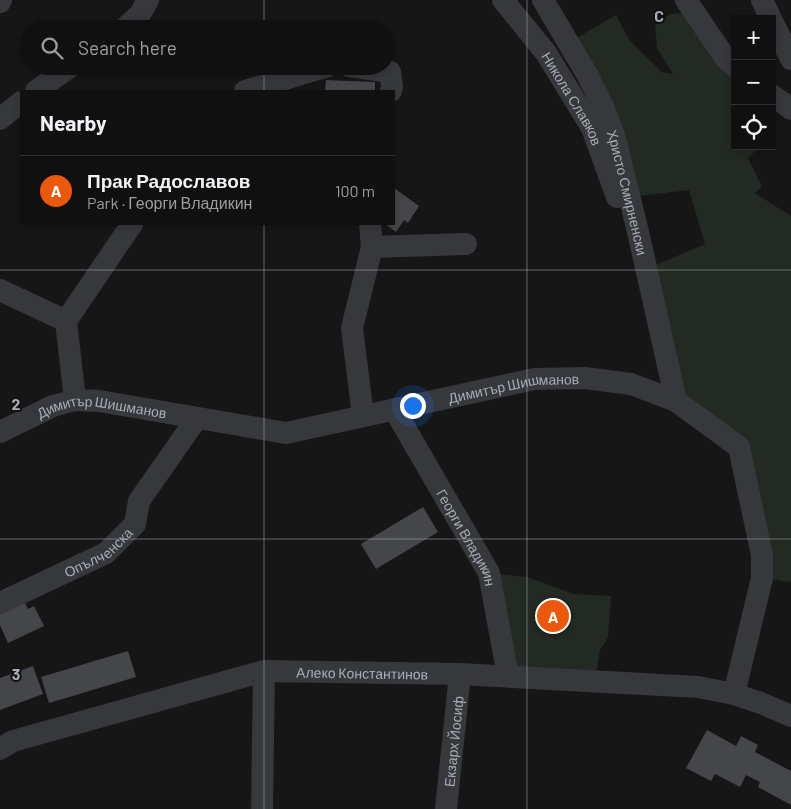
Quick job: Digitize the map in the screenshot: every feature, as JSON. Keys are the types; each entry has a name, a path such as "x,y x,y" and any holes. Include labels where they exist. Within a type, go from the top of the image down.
{"street":[{"path":"134,20 140,14 148,0"},
{"name":"Никола Славков","path":"503,0 546,53 592,128 627,226 638,232"},
{"name":"Христо Смирненски","path":"543,0 588,76 616,138 676,401"},
{"path":"686,0 726,59 731,63"},
{"path":"762,0 770,15"},
{"path":"776,28 791,59"},
{"path":"37,90 58,75"},
{"path":"248,90 298,75"},
{"path":"372,75 390,82"},
{"path":"776,98 791,109"},
{"path":"0,119 20,103"},
{"path":"76,400 66,321 131,225"},
{"path":"363,416 352,328 372,247 370,225"},
{"path":"372,247 466,244"},
{"path":"0,290 66,321"},
{"name":"Димитър Шишманов","path":"0,432 53,406 76,400 99,401 286,433 534,379 585,378 631,384 676,401 739,447 762,555 762,578 734,694"},
{"name":"Георги Владикин","path":"394,409 489,573 508,676"},
{"name":"Опълченска","path":"0,602 106,552 136,524 139,501 197,418"},
{"path":"262,809 264,670"},
{"name":"Алеко Константинов","path":"0,749 13,741 264,670 460,674 698,687 734,694 791,716"},
{"name":"Екзарх Йосиф","path":"446,809 460,674"}],"shaded area":[{"path":"694,13 731,64 731,150 756,150 748,158 762,187 755,193 791,216 791,582 762,578 739,447 676,401 649,268 705,244 689,190 631,197 568,43 616,15 630,41 662,72 673,74 657,48 655,25 670,14"},
{"path":"489,573 527,577 574,594 611,596 608,637 600,650 595,681 508,676"}],"building":[{"path":"326,80 375,82 375,90 325,90"},
{"path":"395,189 419,206 408,223 404,220 396,232 386,225 395,225"},
{"path":"423,507 438,532 376,569 361,544"},
{"path":"23,599 28,609 34,606 44,626 8,643 0,625 0,610"},
{"path":"128,651 136,677 49,703 41,677"},
{"path":"33,666 43,694 0,710 0,678"},
{"path":"707,730 736,746 741,736 758,745 755,752 791,771 791,805 758,787 760,782 746,775 740,787 715,774 711,781 686,768"}],"place":[{"name":"Прак Радославов","path":"553,616"}]}
